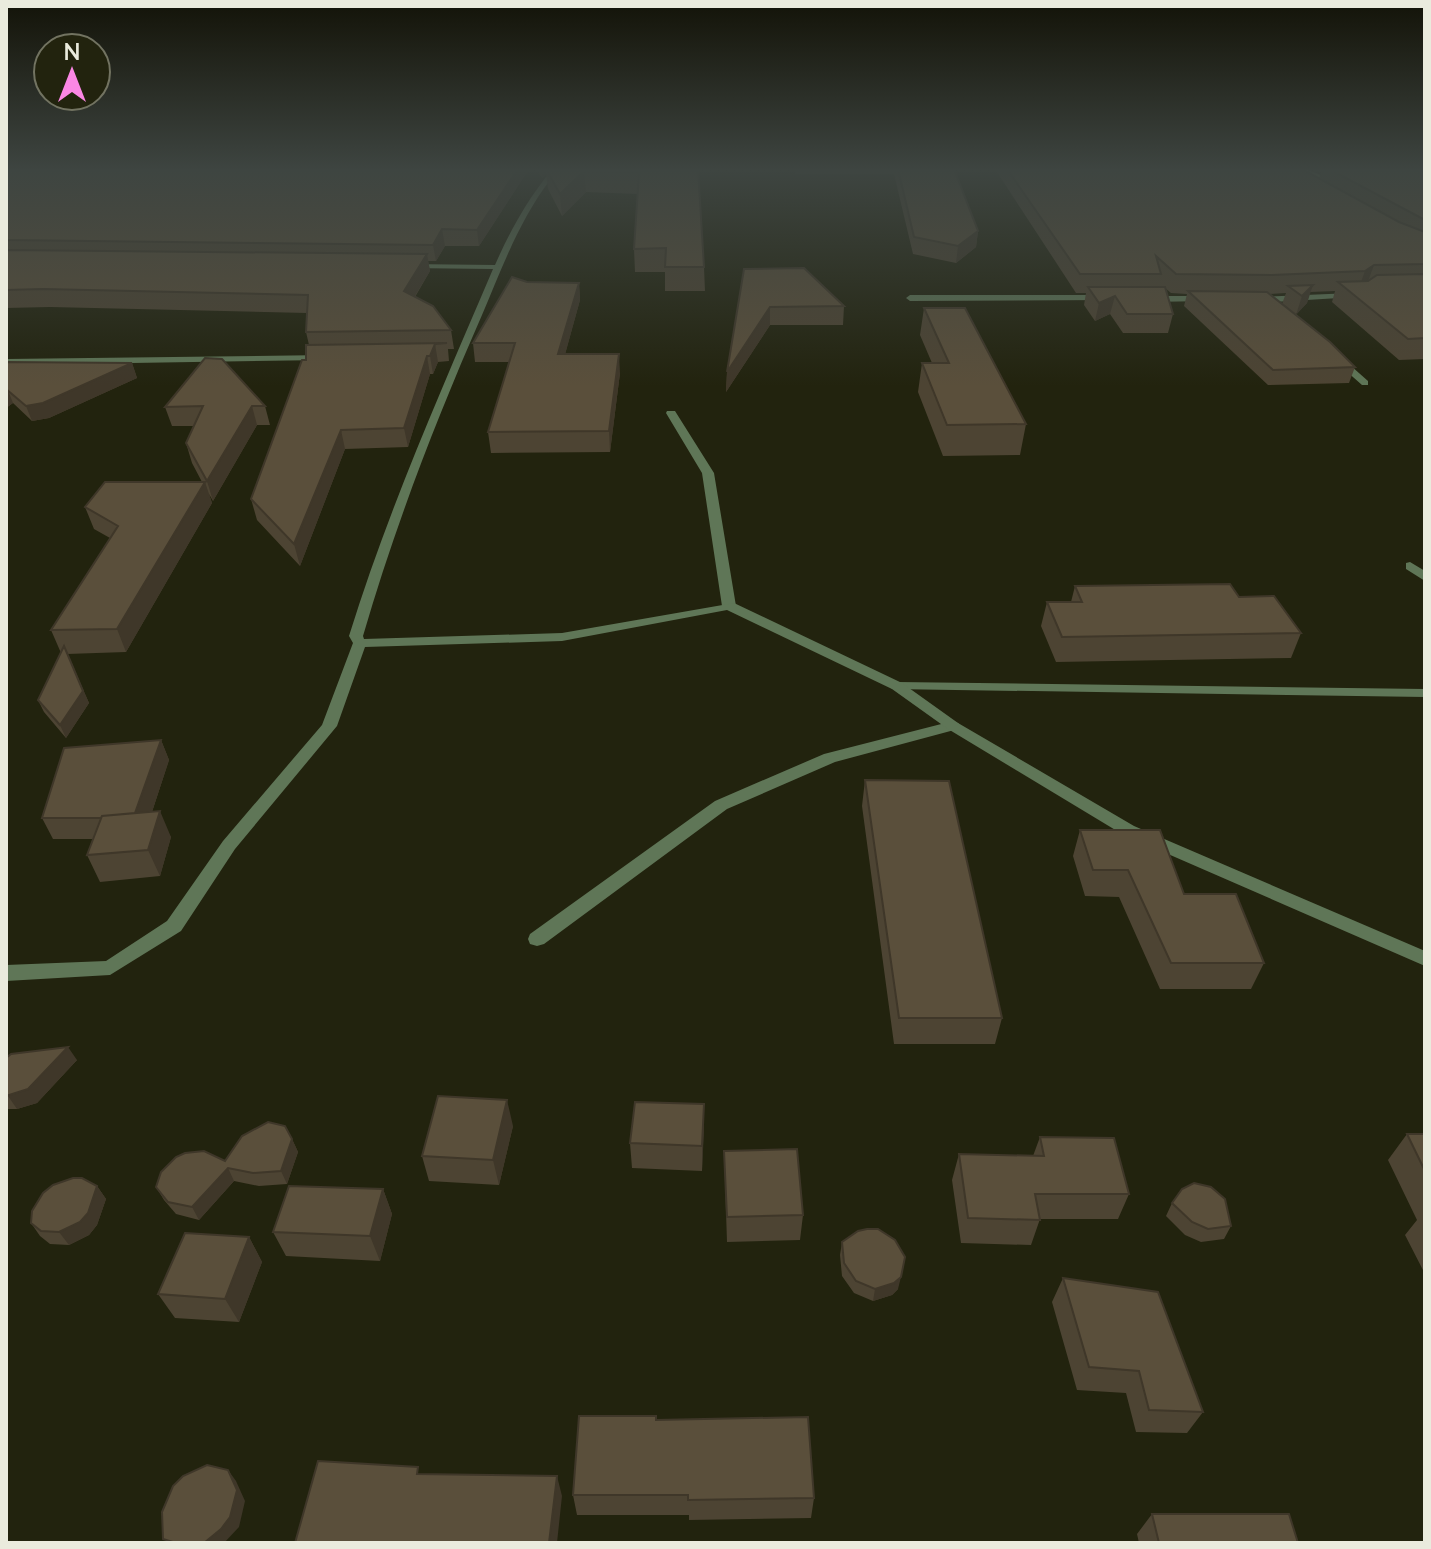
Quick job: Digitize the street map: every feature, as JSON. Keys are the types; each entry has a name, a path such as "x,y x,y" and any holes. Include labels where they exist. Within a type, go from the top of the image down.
{"street":[{"path":"360,643 356,636 370,586 459,355 510,241"},
{"path":"403,266 499,267"},
{"path":"1251,300 1361,295"},
{"path":"910,298 1114,298"},
{"path":"1130,299 1220,300"},
{"path":"1266,300 1276,308"},
{"path":"1331,353 1365,383"},
{"path":"444,355 459,355"},
{"path":"6,362 334,357"},
{"path":"671,413 708,473 729,606"},
{"path":"1425,563 1410,566 1425,577"},
{"path":"360,643 562,637 729,606 897,686 953,726 1128,830 1425,959"},
{"path":"6,973 110,968 174,926 229,845 329,726 360,643"},
{"path":"897,686 1425,693"},
{"path":"537,939 721,805 830,758 953,726"}],"building":[{"path":"116,241 435,241 433,245"},
{"path":"635,241 702,241 704,267 665,267 666,248 634,249"},
{"path":"935,241 964,241 958,246"},
{"path":"1057,241 1425,241 1425,264 1374,265 1365,271 1272,275 1176,274 1156,256 1161,274 1080,274"},
{"path":"6,250 427,254 404,291 433,306 451,330 306,332 308,295 6,290"},
{"path":"804,268 844,306 770,307 727,372 744,269"},
{"path":"1425,274 1425,338 1408,339 1338,282 1368,281 1377,275"},
{"path":"512,277 527,282 579,283 558,354 619,354 609,431 488,432 515,343 473,343"},
{"path":"1313,285 1302,296 1288,286"},
{"path":"1088,287 1165,287 1173,314 1127,314 1115,296 1099,303"},
{"path":"1188,291 1267,292 1330,342 1355,367 1273,370"},
{"path":"924,308 965,308 1026,424 947,425 922,363 949,363"},
{"path":"447,343 435,344 430,356 427,356 404,428 341,430 294,544 251,499 302,360 306,360 306,345"},
{"path":"205,358 222,359 265,406 252,406 207,481 186,443 203,406 165,407"},
{"path":"6,362 132,363 43,403 26,406 6,389"},
{"path":"105,482 205,482 117,629 51,630 118,526 85,507"},
{"path":"1230,584 1239,597 1274,596 1301,633 1062,637 1047,602 1082,602 1075,586"},
{"path":"64,646 83,691 60,725 38,700"},
{"path":"161,740 135,813 101,818 42,818 64,748"},
{"path":"865,780 949,781 1002,1018 899,1018"},
{"path":"160,811 148,850 87,855 102,816"},
{"path":"1080,830 1160,830 1184,894 1236,894 1264,963 1171,963 1128,870 1093,870"},
{"path":"68,1047 28,1089 6,1096 6,1058 11,1054"},
{"path":"438,1096 507,1100 493,1160 422,1156"},
{"path":"635,1102 704,1104 702,1146 630,1143"},
{"path":"268,1122 285,1126 292,1139 281,1171 253,1173 228,1168 192,1207 168,1202 156,1187 161,1172 176,1157 204,1151 225,1161 242,1136"},
{"path":"1407,1134 1425,1134 1425,1171"},
{"path":"1040,1137 1114,1138 1129,1194 1035,1194 1040,1220 968,1218 959,1154 1044,1156"},
{"path":"797,1149 803,1215 727,1217 724,1151"},
{"path":"82,1178 97,1186 88,1213 80,1222 59,1232 41,1231 31,1223 32,1211 43,1193 53,1185"},
{"path":"1194,1183 1211,1187 1225,1199 1231,1226 1208,1229 1192,1222 1172,1203 1182,1189"},
{"path":"289,1186 383,1189 370,1236 273,1232"},
{"path":"867,1229 878,1229 895,1240 905,1257 901,1277 894,1283 875,1289 856,1281 844,1263 842,1242"},
{"path":"185,1233 249,1237 225,1299 158,1294"},
{"path":"1063,1278 1158,1292 1203,1412 1149,1410 1139,1371 1089,1367"},
{"path":"579,1416 656,1416 656,1420 808,1417 814,1498 688,1500 688,1495 573,1495"},
{"path":"318,1461 418,1467 417,1474 557,1476 549,1543 295,1543"},
{"path":"207,1465 228,1470 237,1490 230,1517 204,1543 176,1543 163,1539 162,1512 173,1486 183,1476"},
{"path":"1152,1514 1289,1514 1298,1543 1159,1543"}]}
